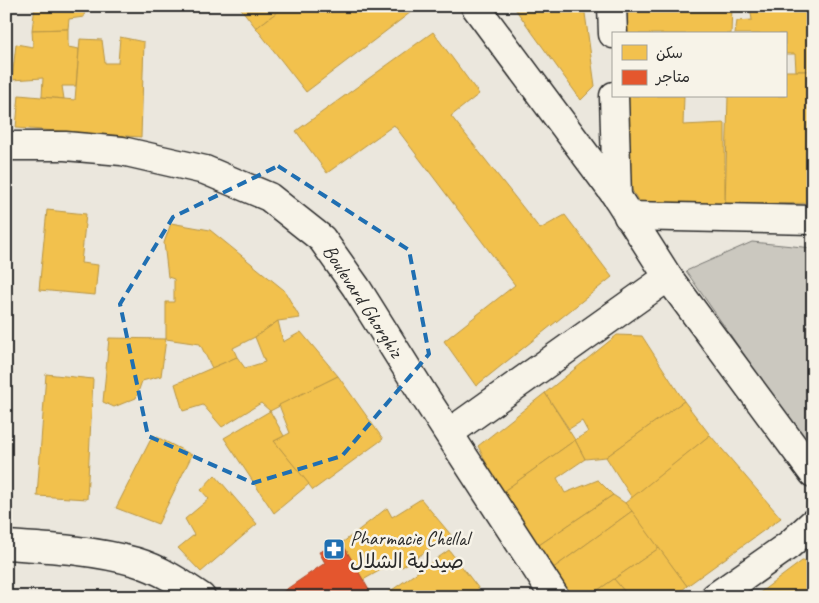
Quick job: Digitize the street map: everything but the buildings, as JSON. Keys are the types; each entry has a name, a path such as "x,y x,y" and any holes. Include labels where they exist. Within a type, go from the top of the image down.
{"street":[{"path":"475,6 622,206 668,277 813,473"},
{"path":"612,6 613,32"},
{"path":"614,98 622,206"},
{"name":"Boulevard Ghorghiz","path":"6,146 65,146 122,151 205,170 270,197 322,238 356,286 423,394 555,597"},
{"path":"622,206 813,220"},
{"path":"449,433 668,277"},
{"path":"715,597 789,545 813,523"},
{"path":"6,545 89,551 138,562 174,579 201,597"}],"highlighted area":[{"path":"278,166 409,250 429,354 342,456 253,483 148,436 120,304 173,217"}],"shaded area":[{"path":"752,242 813,248 813,454 686,271"}],"place":[{"name":"Pharmacie Chellal صيدلية الشلال","path":"334,549"}]}
